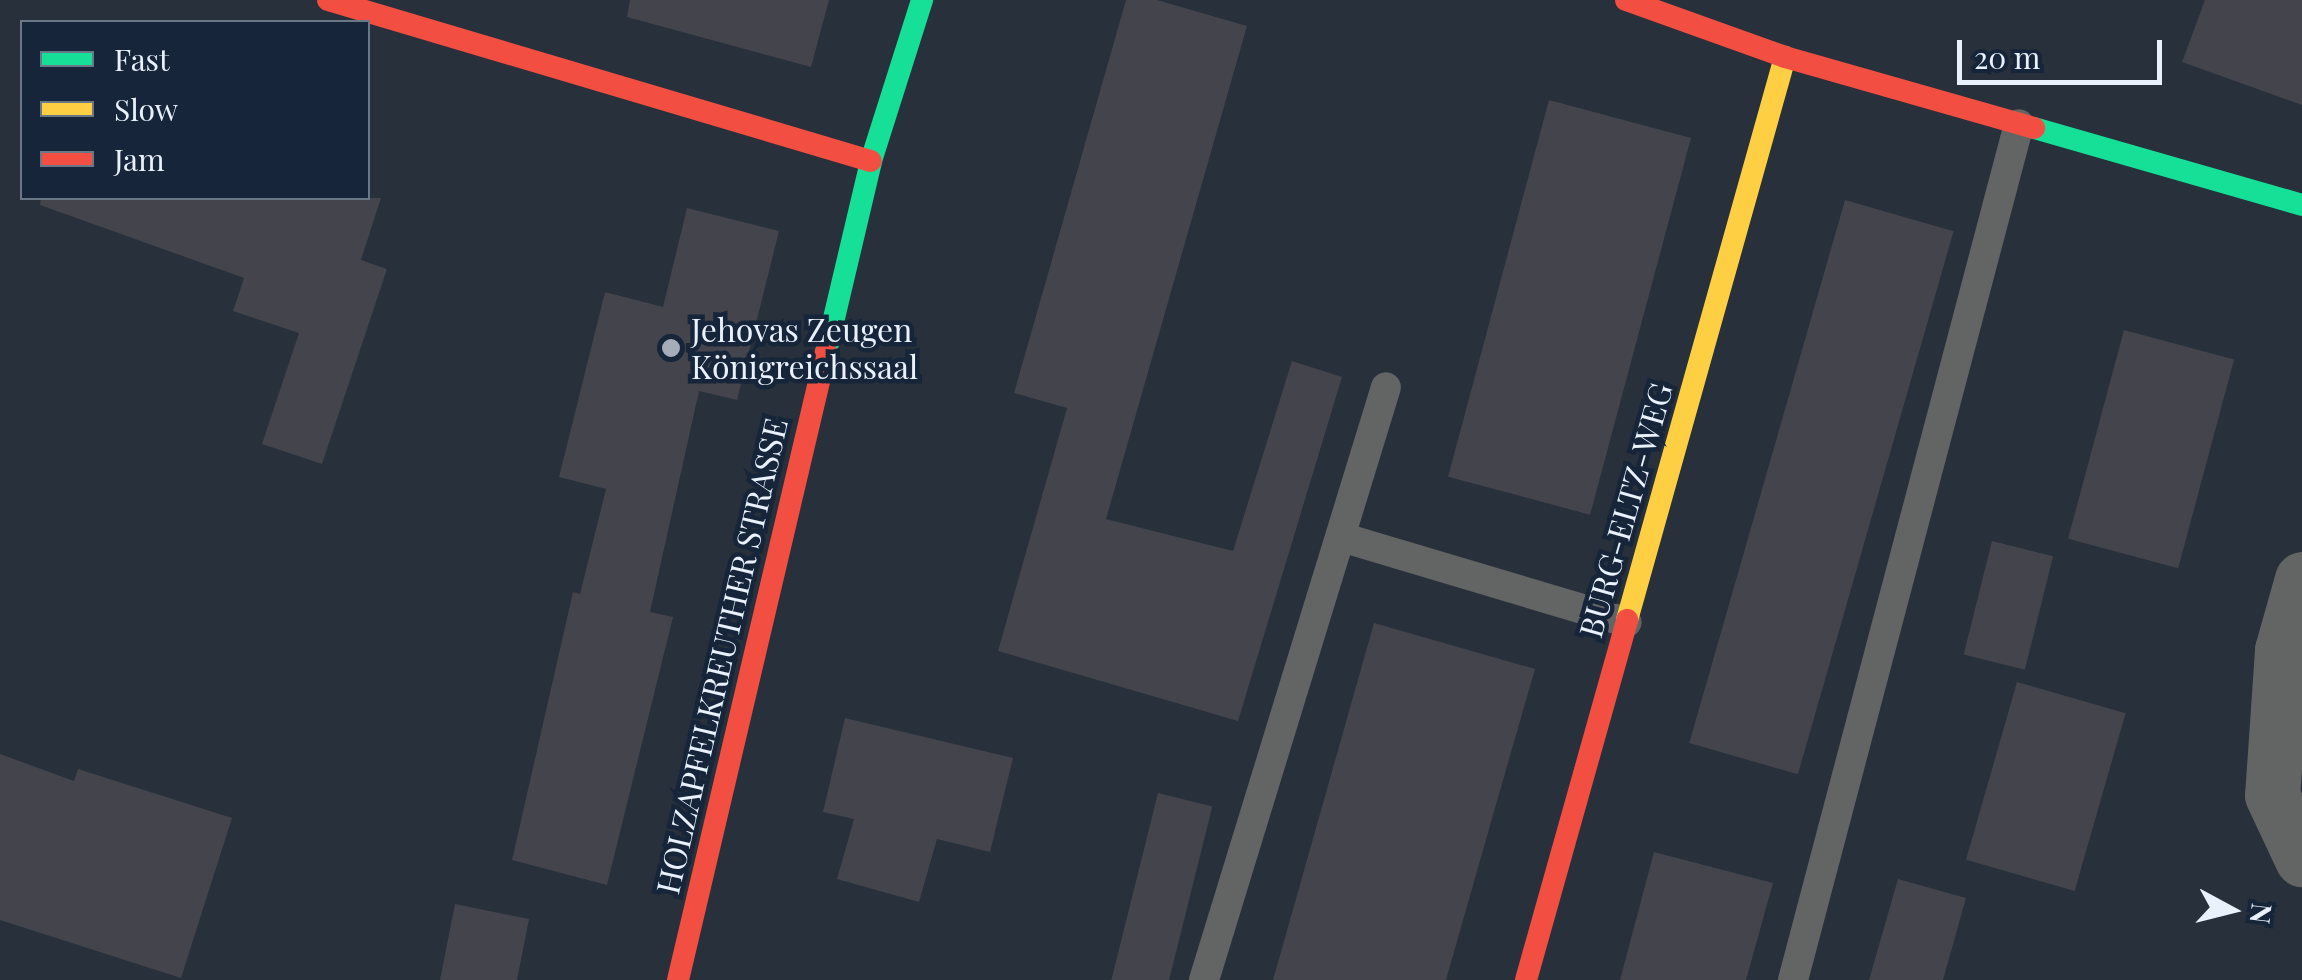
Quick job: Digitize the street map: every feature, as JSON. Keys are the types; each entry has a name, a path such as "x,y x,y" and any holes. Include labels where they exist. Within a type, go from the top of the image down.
{"street":[{"path":"328,0 870,161"},
{"name":"HOLZAPFELKREUTHER STRASSE","path":"678,980 870,161 922,0"},
{"path":"1626,0 1785,57 2302,204"},
{"name":"BURG-ELTZ-WEG","path":"1526,980 1785,57"},
{"path":"2302,579 2282,650 2272,796 2302,859"}],"lane":[{"path":"1793,980 2020,124"},
{"path":"1204,980 1386,387"},
{"path":"1340,537 1627,622"}],"building":[{"path":"630,0 829,0 811,67 627,17"},
{"path":"1126,0 1157,0 1247,26 1106,519 1233,551 1292,361 1342,377 1238,721 998,651 1067,408 1014,393"},
{"path":"2205,0 2302,0 2302,105 2182,62"},
{"path":"1549,100 1691,138 1590,515 1448,477"},
{"path":"381,198 361,260 387,269 322,464 262,444 299,333 233,311 244,278 40,205 41,200"},
{"path":"1845,200 1954,231 1798,774 1689,743"},
{"path":"687,208 779,231 737,400 699,391 650,612 673,617 607,885 512,860 573,592 580,594 606,489 559,477 605,292 663,307"},
{"path":"2124,330 2234,360 2178,568 2068,539"},
{"path":"1992,541 2053,556 2025,670 1964,655"},
{"path":"1374,623 1535,669 1446,980 1273,980"},
{"path":"2017,682 2126,713 2075,891 1966,860"},
{"path":"845,718 1013,758 990,852 937,839 919,902 837,879 854,819 823,812"},
{"path":"0,754 74,781 78,769 232,818 181,978 0,920"},
{"path":"1158,793 1212,807 1169,980 1111,980"},
{"path":"1654,852 1773,883 1746,980 1620,980"},
{"path":"1898,879 1966,898 1943,980 1869,980"},
{"path":"455,904 529,919 517,980 440,980"}],"traffic: fast":[{"path":"826,352 871,161 922,0"},
{"path":"2034,128 2302,205"}],"traffic: slow":[{"path":"1627,620 1785,57"}],"traffic: jam":[{"path":"328,0 871,161"},
{"path":"1626,0 1785,57 2034,128"},
{"path":"678,980 826,352"},
{"path":"1526,980 1627,620"}],"place":[{"name":"Jehovas Zeugen Königreichssaal","path":"671,348"}]}
